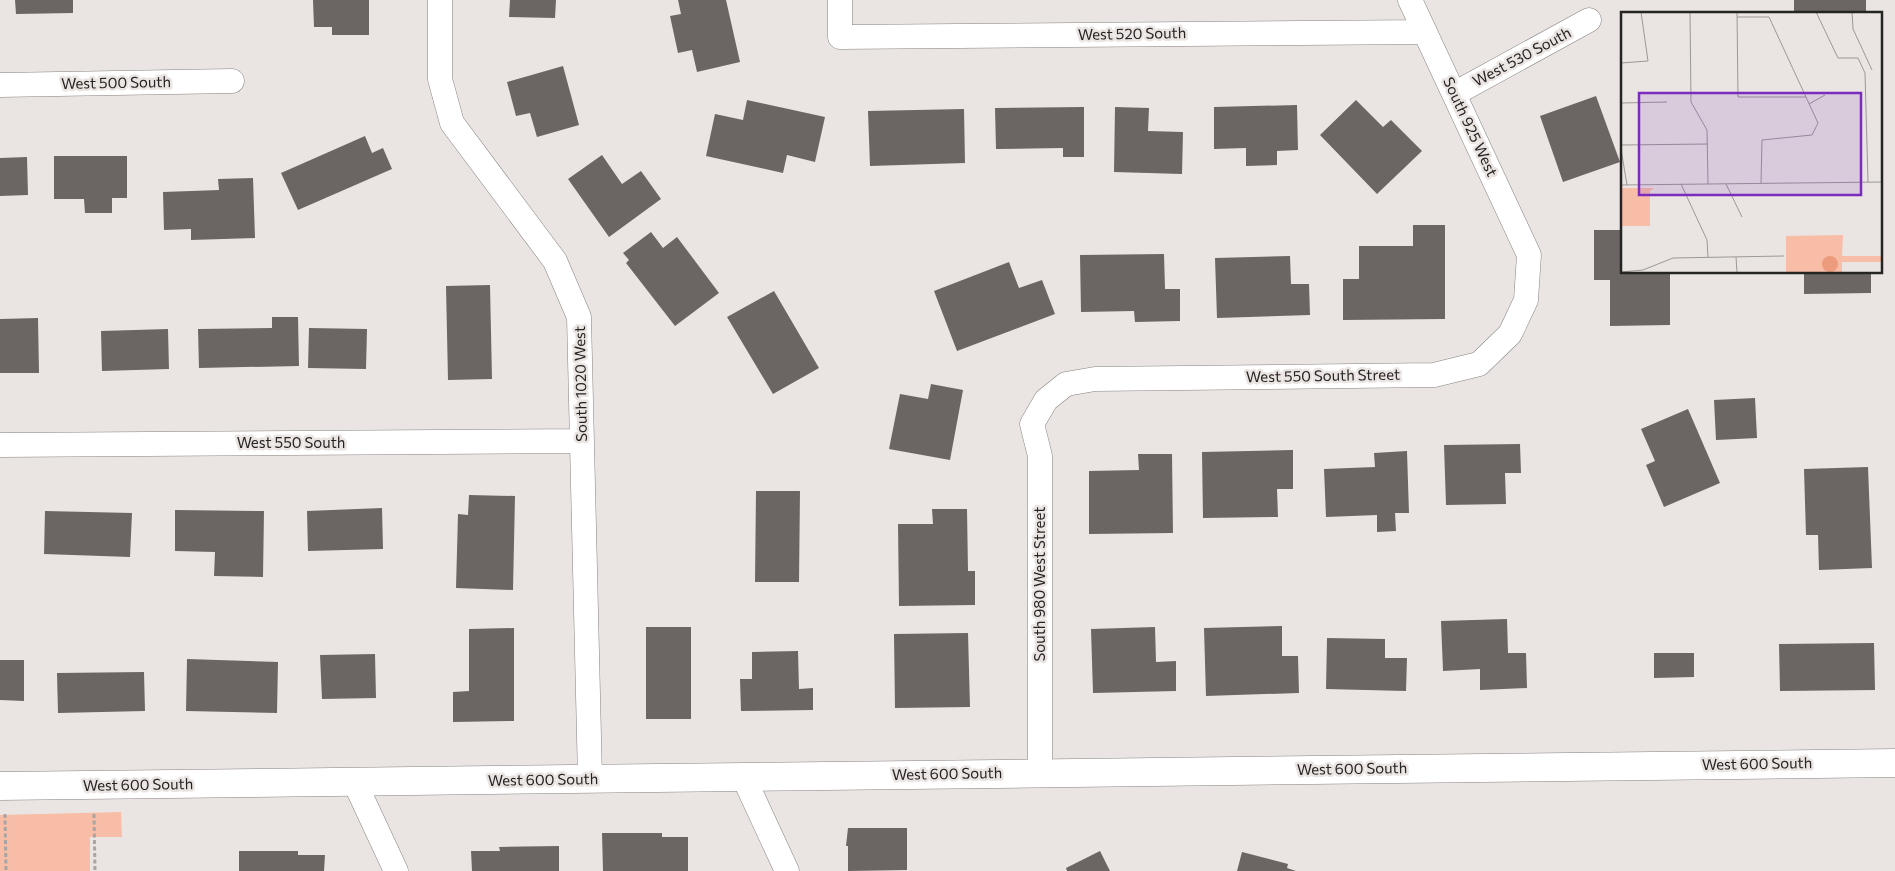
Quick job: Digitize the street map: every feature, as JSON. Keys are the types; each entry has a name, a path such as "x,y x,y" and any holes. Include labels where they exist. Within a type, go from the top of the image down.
{"street":[{"name":"South 1020 West","path":"440,0 440,79 452,124 555,262 579,316 590,779"},
{"name":"West 520 South","path":"840,0 840,37 1425,32"},
{"name":"South 925 West","path":"1410,0 1529,255"},
{"name":"West 530 South","path":"1454,94 1589,20"},
{"name":"West 500 South","path":"0,84 232,81"},
{"name":"West 550 South Street","path":"1046,400 1066,384 1095,378 1434,375 1479,364 1510,334 1526,300 1529,255"},
{"name":"South 980 West Street","path":"1040,773 1040,456 1032,424 1046,400"},
{"name":"West 550 South","path":"0,446 582,441"},
{"name":"West 600 South","path":"2,799 355,783 744,776 1895,763"},
{"path":"744,776 787,871"},
{"path":"355,783 396,871"}],"path":[{"path":"2,799 6,871"},
{"path":"94,810 95,871"}],"shaded area":[{"path":"121,812 122,837 90,837 90,871 0,871 0,815"}],"building":[{"path":"15,0 73,0 73,13 16,14"},
{"path":"313,0 369,0 369,35 332,35 332,27 314,27"},
{"path":"510,0 556,0 555,18 509,17"},
{"path":"678,0 726,0 740,62 697,72 692,50 678,53 670,16 681,14"},
{"path":"1794,0 1866,0 1866,12 1794,12"},
{"path":"563,66 579,125 537,137 530,113 516,116 507,82"},
{"path":"1596,96 1620,162 1563,182 1540,116"},
{"path":"747,100 825,117 815,162 787,155 783,173 706,156 715,114 743,120"},
{"path":"1356,100 1383,127 1391,120 1422,151 1377,194 1320,135"},
{"path":"1297,105 1298,150 1277,151 1277,165 1246,166 1246,148 1214,149 1214,107"},
{"path":"1084,107 1084,157 1063,157 1063,148 996,149 995,108"},
{"path":"1115,107 1149,108 1148,131 1183,132 1182,174 1114,172"},
{"path":"964,109 965,163 870,166 868,111"},
{"path":"365,136 372,153 383,148 392,169 298,210 281,173"},
{"path":"602,155 622,184 641,171 661,199 609,237 568,179"},
{"path":"54,156 127,156 127,198 112,198 112,213 85,213 84,199 54,199"},
{"path":"27,157 28,195 0,196 0,158"},
{"path":"253,178 255,238 191,240 191,229 164,230 163,192 219,190 218,179"},
{"path":"1413,225 1445,225 1445,319 1343,320 1343,279 1359,279 1359,246 1413,246"},
{"path":"1594,230 1621,230 1621,274 1670,274 1670,325 1610,326 1610,280 1594,280"},
{"path":"651,232 663,248 677,237 719,293 675,326 626,263 629,260 623,253"},
{"path":"1164,254 1165,289 1180,289 1180,321 1135,322 1134,311 1081,312 1080,255"},
{"path":"1290,256 1291,284 1309,284 1310,315 1217,318 1215,258"},
{"path":"1009,262 1019,288 1042,280 1055,314 957,351 934,291"},
{"path":"1804,274 1871,274 1871,293 1804,294"},
{"path":"490,285 492,379 448,380 446,286"},
{"path":"774,291 819,368 773,394 727,317"},
{"path":"272,317 298,317 299,366 199,368 198,329 272,328"},
{"path":"38,318 39,373 0,373 0,319"},
{"path":"309,328 367,329 366,369 308,368"},
{"path":"168,329 169,369 102,371 101,331"},
{"path":"931,384 963,390 950,460 889,449 900,394 928,399"},
{"path":"1755,398 1757,438 1716,440 1714,400"},
{"path":"1688,409 1720,483 1664,507 1646,465 1655,461 1641,429"},
{"path":"1520,444 1521,473 1505,473 1506,504 1446,505 1444,445"},
{"path":"1293,450 1293,489 1277,489 1278,517 1203,518 1202,452"},
{"path":"1407,451 1409,513 1395,513 1396,531 1377,532 1377,515 1326,517 1324,469 1375,467 1374,453"},
{"path":"1138,454 1172,454 1173,533 1089,534 1089,471 1139,470"},
{"path":"1868,467 1872,568 1819,570 1818,535 1806,535 1804,469"},
{"path":"756,491 800,491 799,582 755,582"},
{"path":"469,495 515,496 513,590 456,588 458,514 468,515"},
{"path":"382,508 383,549 308,551 307,511"},
{"path":"932,509 967,509 968,571 975,571 975,605 899,606 898,524 933,524"},
{"path":"175,510 264,511 263,577 214,576 215,552 175,551"},
{"path":"45,511 132,513 130,557 44,554"},
{"path":"1507,619 1508,653 1526,653 1527,688 1480,690 1480,669 1443,671 1441,621"},
{"path":"1282,626 1282,656 1298,656 1299,693 1206,696 1204,628"},
{"path":"646,627 691,627 691,719 646,719"},
{"path":"1155,627 1156,662 1176,661 1176,691 1093,693 1091,629"},
{"path":"514,628 514,721 453,722 453,692 469,691 469,629"},
{"path":"968,633 970,707 895,708 894,634"},
{"path":"1327,638 1385,639 1385,658 1407,658 1406,691 1326,689"},
{"path":"1874,643 1875,690 1780,691 1779,644"},
{"path":"798,651 799,689 813,688 813,710 741,711 740,679 752,679 752,652"},
{"path":"1654,653 1694,653 1694,677 1654,678"},
{"path":"375,654 376,698 322,699 320,655"},
{"path":"187,659 278,662 277,713 186,711"},
{"path":"0,660 24,660 24,701 0,700"},
{"path":"144,672 145,711 58,713 57,673"},
{"path":"848,828 907,828 907,870 848,871 848,846 846,846"},
{"path":"602,833 662,833 662,837 688,837 688,871 603,871"},
{"path":"559,846 559,871 472,871 471,851 500,851 499,847"},
{"path":"239,851 298,851 298,855 325,855 324,871 239,871"},
{"path":"1100,851 1110,871 1067,871 1066,868"},
{"path":"1242,852 1288,864 1287,868 1296,871 1237,871"}]}
